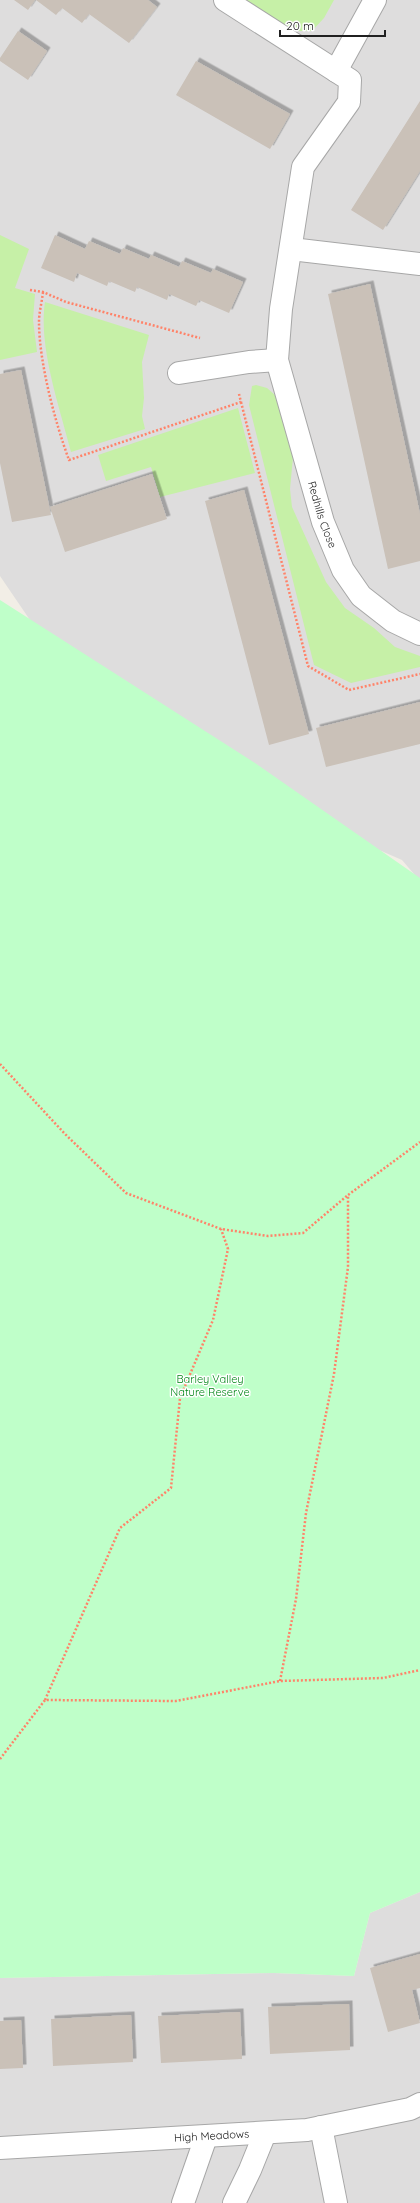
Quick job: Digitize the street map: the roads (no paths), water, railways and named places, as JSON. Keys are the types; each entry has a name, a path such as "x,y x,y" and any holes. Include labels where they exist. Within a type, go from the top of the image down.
{"street":[{"name":"Redhills Close","path":"225,0 350,80 349,102 303,167 294,220 292,249 281,309 277,360 323,522 343,570 361,596 393,621 420,634"},
{"path":"336,71 376,0"},
{"path":"292,249 420,264"},
{"path":"179,373 249,362 277,360"},
{"name":"High Meadows","path":"0,2148 265,2133 321,2127 410,2109 420,2104"},
{"path":"321,2127 336,2203"},
{"path":"234,2203 250,2170 265,2133"},
{"path":"183,2203 206,2137"}],"park label":[{"name":"Barley Valley Nature Reserve","path":"210,1385"}]}
